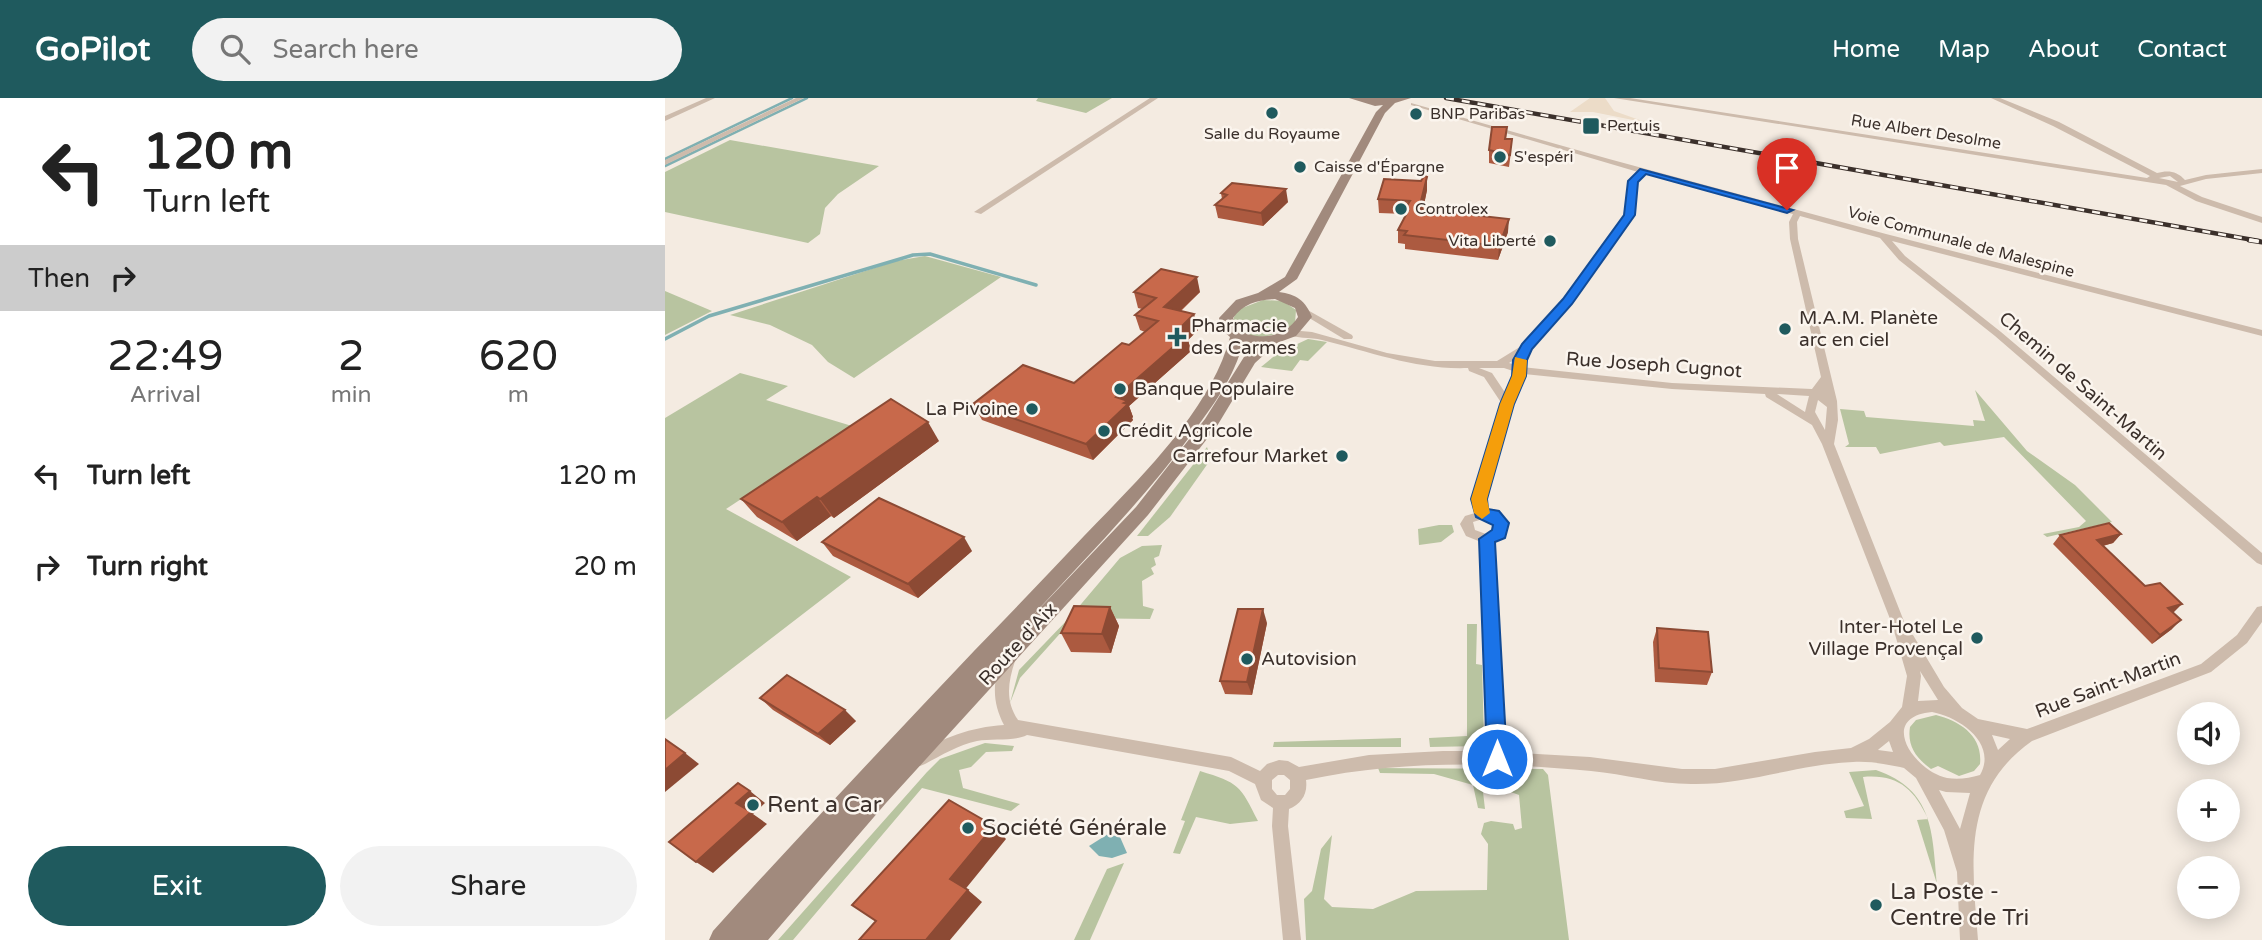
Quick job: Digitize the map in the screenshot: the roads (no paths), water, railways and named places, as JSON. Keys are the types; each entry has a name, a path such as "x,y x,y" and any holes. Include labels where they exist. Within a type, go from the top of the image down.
{"main road":[{"path":"1355,98 1368,103 1399,103"},
{"path":"1262,296 1290,279 1399,103"},
{"path":"1290,279 1291,292 1300,306 1302,323 1290,333 1273,339 1247,340 1237,336 1226,324 1228,313 1239,303 1262,296 1275,295 1300,306"},
{"name":"Route d'Aix","path":"722,940 843,804 1133,495 1172,448 1218,381 1232,359 1237,336"},
{"name":"Route d'Aix","path":"751,940 904,768 1142,512 1211,422 1249,360 1273,339"}],"street":[{"path":"665,119 712,98"},
{"path":"665,163 801,98"},
{"path":"978,212 1155,98"},
{"name":"Rue Albert Desolme","path":"1617,98 2139,181 2167,184 2206,177"},
{"path":"1994,98 2056,124 2189,195 2262,220"},
{"name":"Voie Communale de Malespine","path":"1399,103 1883,236 2262,333"},
{"path":"1494,371 1527,347 1568,302 1630,215 1633,181 1644,171"},
{"path":"2206,177 2262,172"},
{"path":"2175,175 2189,195"},
{"name":"Rue Albert Desolme","path":"2139,181 2175,175 2206,177"},
{"path":"1798,213 1793,222 1832,409 1828,444"},
{"name":"Chemin de Saint-Martin","path":"1883,236 1902,258 1998,334 2262,560"},
{"path":"1300,306 1342,334 1387,354"},
{"path":"1290,333 1329,337 1387,354 1518,374"},
{"path":"1527,347 1530,363 1542,374"},
{"path":"1481,513 1479,499 1527,347"},
{"path":"1494,371 1507,404"},
{"name":"Rue Joseph Cugnot","path":"1494,371 1503,383 1518,374 1542,374 1672,386 1738,388 1767,393 1815,393"},
{"path":"1826,377 1815,393 1811,417 1828,444 1899,624 1914,676 1909,710 1896,726 1874,744 1852,755"},
{"name":"Rue Joseph Cugnot","path":"1767,393 1811,417 1832,409"},
{"path":"1815,393 1832,409"},
{"path":"1481,513 1493,515 1501,523 1499,533 1487,539 1474,537 1467,529 1469,519 1481,513"},
{"path":"1487,539 1497,759"},
{"name":"Rue Saint-Martin","path":"1989,775 2007,750 2027,736 2206,668 2242,639 2262,611"},
{"path":"1899,624 1939,691 1958,713 1973,723 1989,746 1989,775 1975,799 1965,876 1969,940"},
{"path":"1013,649 1003,674 1000,704 1013,726 1028,731"},
{"path":"1909,710 1932,706 1958,713"},
{"name":"Rue Saint-Martin","path":"1973,723 2027,736"},
{"path":"1896,726 1897,743 1907,761 1921,775 1952,828 1965,876"},
{"path":"904,768 964,736 984,731 1028,731 1118,742 1209,759 1231,764 1263,780"},
{"path":"1297,775 1360,762 1497,759 1591,764 1693,777 1745,774 1852,755 1907,761"},
{"path":"1263,780 1277,768 1289,768 1297,775 1297,791 1282,802 1280,826 1292,940"},
{"path":"1921,775 1956,788 1973,787 1989,775"},
{"path":"1263,780 1265,796 1282,802"}],"water":[{"path":"1108,834 1120,837 1127,853 1112,858 1099,856 1089,846"}],"waterway":[{"path":"665,159 792,98"},
{"path":"665,166 807,98"},
{"path":"665,339 709,316 913,255 930,254 1036,285"}],"railway":[{"path":"1446,98 2259,241"},
{"path":"2249,240 2262,242"}],"place":[{"name":"Salle du Royaume","path":"1272,113"},
{"name":"BNP Paribas","path":"1416,114"},
{"name":"Pertuis","path":"1591,126"},
{"name":"S'espéri","path":"1500,157"},
{"name":"Caisse d'Épargne","path":"1300,167"},
{"name":"Controlex","path":"1401,209"},
{"name":"Vita Liberté","path":"1550,241"},
{"name":"M.A.M. Planète arc en ciel","path":"1785,329"},
{"name":"Pharmacie des Carmes","path":"1177,337"},
{"name":"Banque Populaire","path":"1120,389"},
{"name":"La Pivoine","path":"1032,409"},
{"name":"Crédit Agricole","path":"1104,431"},
{"name":"Carrefour Market","path":"1342,456"},
{"name":"Inter-Hotel Le Village Provençal","path":"1977,638"},
{"name":"Autovision","path":"1247,659"},
{"name":"Rent a Car","path":"753,805"},
{"name":"Société Générale","path":"968,828"},
{"name":"La Poste - Centre de Tri","path":"1876,905"}]}
